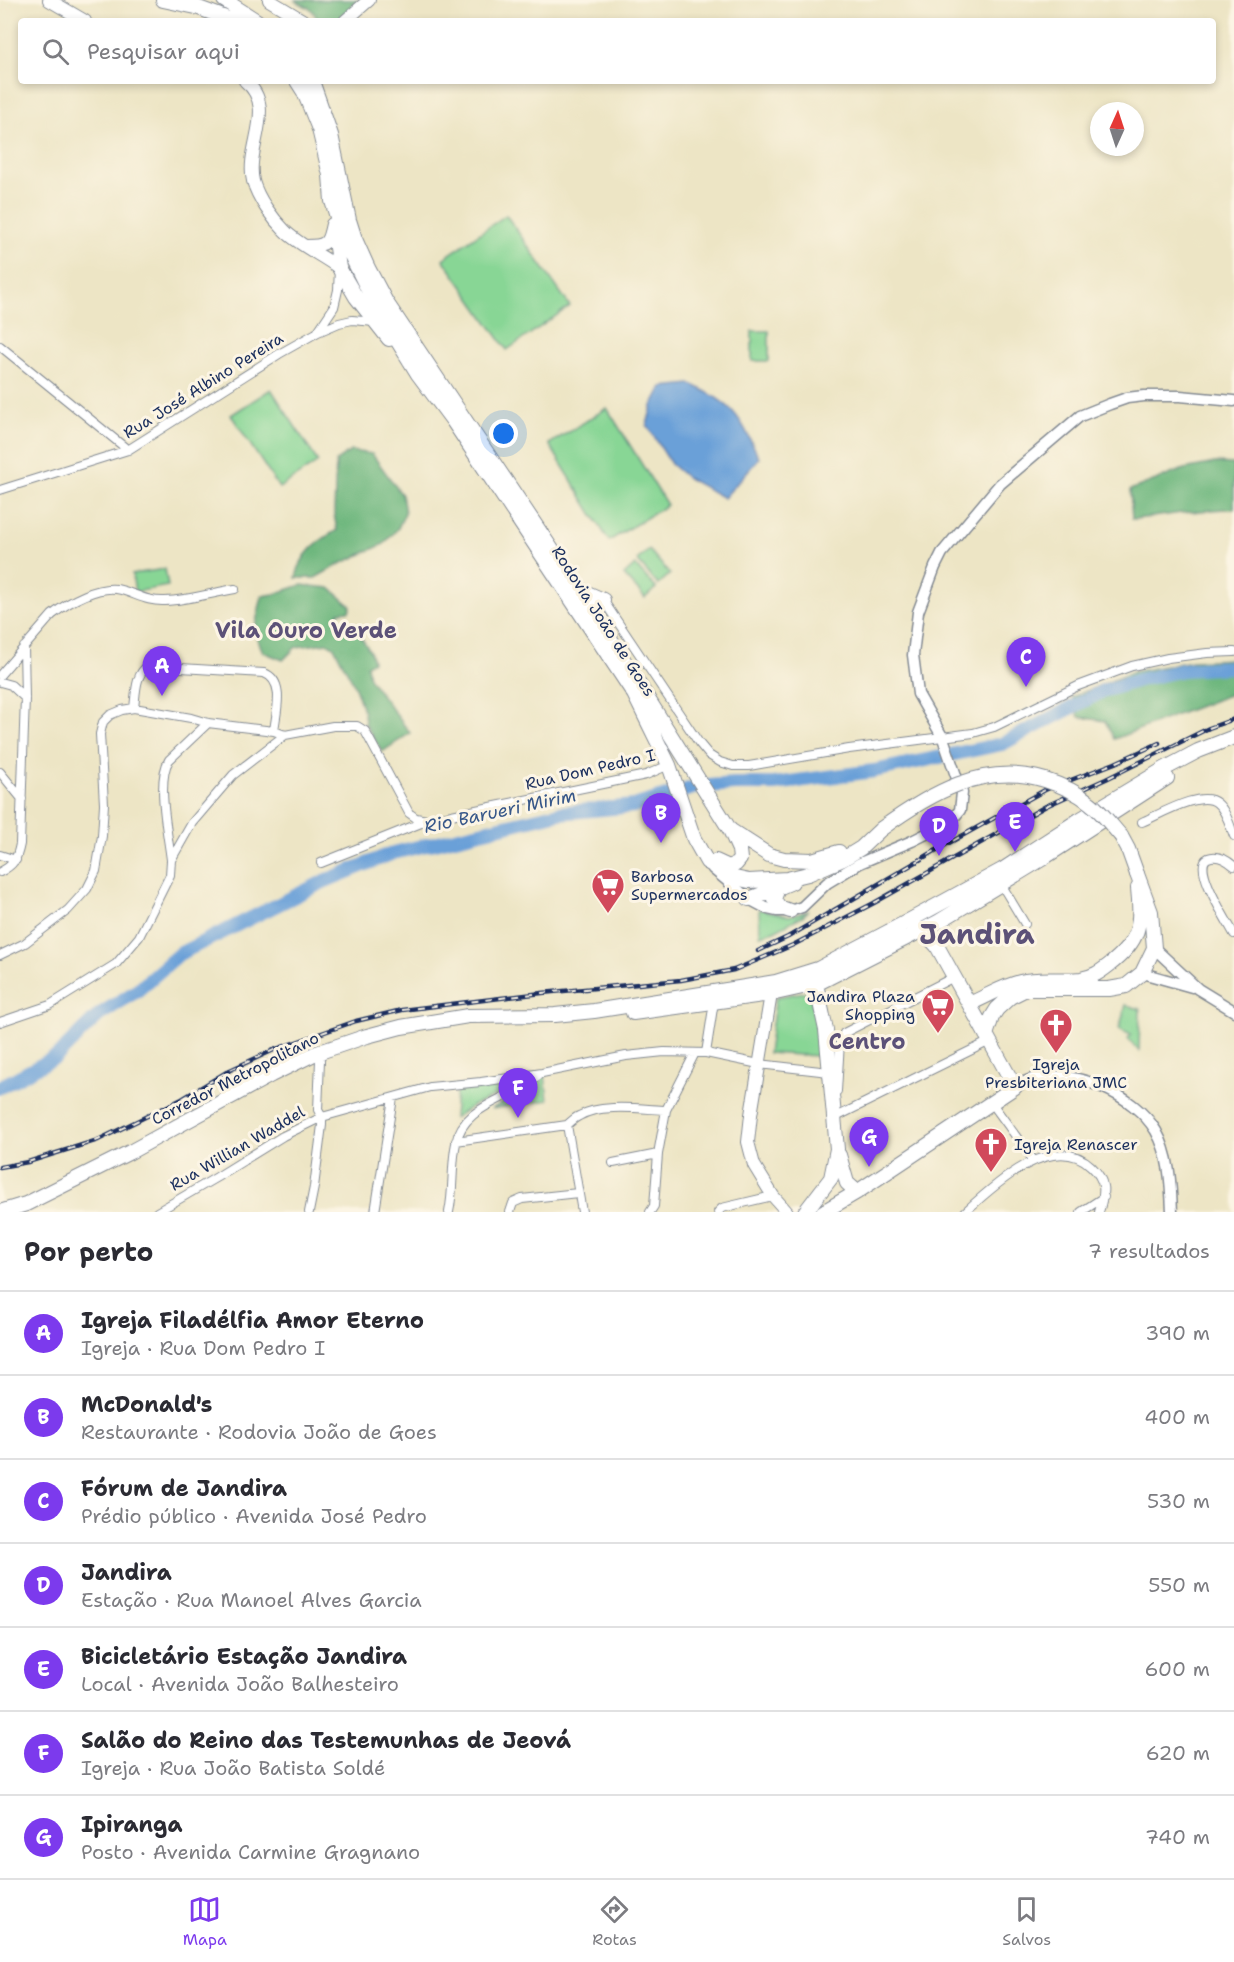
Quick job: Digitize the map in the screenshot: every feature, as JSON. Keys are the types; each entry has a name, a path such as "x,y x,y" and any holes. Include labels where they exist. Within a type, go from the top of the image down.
{"main road":[{"path":"50,0 80,18"},
{"path":"163,0 196,7 239,10"},
{"path":"224,0 252,18"},
{"path":"269,0 299,18"},
{"path":"348,18 369,0"},
{"path":"248,84 260,100 252,158 253,180 267,209 286,232 339,268 375,322 418,374"},
{"name":"Rodovia João de Goes","path":"299,84 319,129 330,175 332,201 345,243 376,306 418,374 453,421 634,694 671,771 694,839 707,862"},
{"name":"Rodovia João de Goes","path":"313,84 331,135 350,220 368,268 393,311 593,611 730,830"},
{"path":"332,201 332,223 339,268"},
{"path":"307,246 320,246 326,243 332,223"},
{"path":"577,588 606,603"},
{"path":"593,611 606,603"},
{"name":"Corredor Metropolitano","path":"0,1212 26,1204 130,1152 314,1054 367,1036 421,1023 468,1016 555,1015 594,1011 776,982 818,969 902,926 1002,870 1164,769 1198,751 1234,737"},
{"path":"27,1212 40,1208 142,1155 277,1081 342,1052 410,1033 460,1024 562,1023 771,994 816,984 923,931 1001,884 1164,779 1201,760 1234,747"},
{"path":"671,771 676,761 692,768"},
{"path":"749,899 843,859 861,848 910,808 949,787 974,778 1005,774 1034,777 1073,792 1090,803 1121,836 1128,849 1151,912 1154,948 1142,973 1126,986 1109,989 1026,990 1010,997 997,1010 988,1038"},
{"path":"730,830 769,855 800,860 812,860 831,855 876,834"},
{"path":"700,849 723,865 729,867 736,864 740,859 739,850 730,830"},
{"path":"707,862 735,878 748,881 787,879 808,874"},
{"path":"969,1004 1019,982 1082,979 1095,975 1126,952 1136,936 1139,923 1137,874"},
{"path":"778,888 774,899 779,907 790,911"},
{"path":"937,946 938,922"},
{"path":"823,1212 1015,1087 937,946 923,931 910,925 902,926"},
{"path":"1136,936 1154,948"},
{"path":"1126,952 1134,967 1142,973"},
{"path":"818,969 816,984 826,1030 837,1149 847,1183 857,1192"},
{"path":"771,994 748,1142 754,1166 773,1196 787,1212"},
{"path":"320,1060 330,1052 367,1036"},
{"path":"805,1212 831,1178 837,1149"},
{"path":"825,1187 833,1188 837,1192 837,1203"}],"street":[{"name":"Rua José Albino Pereira","path":"318,332 334,307 338,290 339,268"},
{"name":"Rua José Albino Pereira","path":"0,490 128,450 279,354 318,332 352,320 375,322"},
{"path":"0,346 128,450"},
{"path":"707,862 728,883 749,899 768,909 790,911 802,907 827,883 860,863 942,826 956,815 960,810 962,793 944,741 918,694 914,655 918,612 942,553 1000,484 1080,416 1127,399 1144,396 1179,396 1234,401"},
{"path":"0,675 52,615 62,607 98,590 117,588 144,600 165,601 235,589"},
{"path":"606,603 686,726 709,755 733,766 751,766 849,749 944,741 994,727 1078,686 1132,666 1168,658 1234,652"},
{"path":"0,872 10,867 16,860 20,844 25,698 24,647"},
{"path":"134,708 139,677 144,668 148,666 264,673 274,678 277,683 274,731"},
{"path":"0,682 11,685 25,698"},
{"path":"0,955 25,944 49,927 87,889 96,871 102,836 104,804 100,734 103,722 110,715 134,708 208,723 274,731 285,735"},
{"path":"0,1022 50,1005 116,964 139,937 170,875 171,861 162,783 164,766 208,723"},
{"path":"171,861 192,823 233,775 285,735 333,726 357,726 365,731 409,813 416,818 427,820"},
{"name":"Rua Dom Pedro I","path":"321,863 427,820 671,771"},
{"path":"0,772 22,799"},
{"path":"1142,822 1196,799 1206,798 1217,802 1234,836"},
{"path":"0,855 16,860"},
{"path":"1234,866 1217,857 1209,858 1202,867 1206,881 1234,934"},
{"path":"1001,884 1026,924"},
{"path":"1154,948 1198,989"},
{"path":"1142,973 1198,989 1234,1011"},
{"path":"834,1118 840,1042 844,1033 954,977"},
{"path":"706,1053 713,1008"},
{"path":"834,1118 988,1038"},
{"name":"Rua Willian Waddel","path":"157,1212 283,1136 322,1117 430,1087 542,1073 648,1053 706,1053 759,1064 829,1072"},
{"path":"650,1212 654,1206 658,1154 666,1110 695,1053"},
{"path":"309,1212 317,1168 322,1117 318,1110 320,1060"},
{"path":"449,1212 456,1141 464,1123 478,1110 522,1088 542,1073"},
{"path":"1015,1087 1033,1079 1048,1077 1093,1082 1111,1091 1140,1112 1157,1133 1167,1160 1172,1212"},
{"path":"375,1212 393,1098"},
{"path":"991,1102 1034,1161"},
{"path":"456,1141 567,1125 579,1115 593,1110 638,1108 666,1110"},
{"path":"567,1125 582,1212"},
{"path":"613,1163 658,1154"},
{"path":"965,1212 1000,1182 1034,1161 1052,1154 1076,1155 1089,1164 1099,1176 1105,1189 1099,1212"},
{"path":"510,1212 513,1203 522,1199 578,1193"},
{"path":"718,1212 722,1208 773,1196"},
{"path":"1081,1212 1104,1196"}],"green space":[{"path":"294,0 358,0 340,18 317,18 311,9"},
{"path":"506,215 570,306 507,350 443,259"},
{"path":"752,331 769,331 769,361 752,361"},
{"path":"271,389 318,462 279,488 231,415"},
{"path":"607,408 667,505 609,541 549,444"},
{"path":"351,451 372,454 402,495 405,513 398,528 384,544 315,578 296,578 302,561 311,549 337,530 334,514 336,461"},
{"path":"1215,463 1234,464 1234,509 1132,519 1130,490 1184,469"},
{"path":"649,550 670,574 658,585 637,560"},
{"path":"635,565 656,588 645,598 624,575"},
{"path":"165,569 168,586 135,592 132,574"},
{"path":"301,585 330,588 351,606 349,611 339,612 336,621 344,630 353,625 370,651 373,661 367,665 369,678 410,733 382,752 365,724 364,713 354,684 334,647 327,643 296,647 283,660 263,652 254,631 262,596"},
{"path":"1234,659 1234,693 1114,739 1105,721 1079,717 1072,697 1133,672 1193,661"},
{"path":"759,909 789,916 807,911 804,915 774,931 760,935"},
{"path":"810,991 818,1026 818,1056 768,1053 776,997"},
{"path":"1126,1005 1140,1009 1139,1051 1128,1039 1131,1035 1119,1029"},
{"path":"545,1075 548,1100 491,1109 520,1094"},
{"path":"521,1080 522,1085 474,1105 454,1118 456,1092"}],"water":[{"path":"691,384 727,405 740,421 759,458 724,498 687,478 671,464 647,425 652,406 662,387"}],"waterway":[{"name":"Rio Barueri Mirim","path":"0,1087 56,1057 99,1015 138,990 179,954 325,881 393,853 559,813 634,806 696,787 774,784 874,771 1002,744 1103,691 1183,670 1234,667"}],"railway":[{"path":"0,1167 28,1162 98,1140 182,1099 230,1070 276,1049 356,1021 402,1010 542,993 681,980 734,970 793,945 874,903 1046,806 1209,728 1234,719"},
{"path":"758,951 788,937 1045,790 1159,743"}],"place":[{"name":"Fórum de Jandira","path":"1026,687"},
{"name":"Igreja Filadélfia Amor Eterno","path":"162,696"},
{"name":"McDonald's","path":"661,843"},
{"name":"Bicicletário Estação Jandira","path":"1015,852"},
{"name":"Jandira","path":"939,856"},
{"name":"Barbosa Supermercados","path":"608,914"},
{"name":"Jandira Plaza Shopping","path":"938,1034"},
{"name":"Igreja Presbiteriana JMC","path":"1056,1054"},
{"name":"Salão do Reino das Testemunhas de Jeová","path":"518,1118"},
{"name":"Ipiranga","path":"869,1167"},
{"name":"Igreja Renascer","path":"991,1173"}],"district":[{"name":"Vila Ouro Verde","path":"306,630"},
{"name":"Jandira","path":"977,934"},
{"name":"Centro","path":"867,1041"}]}
